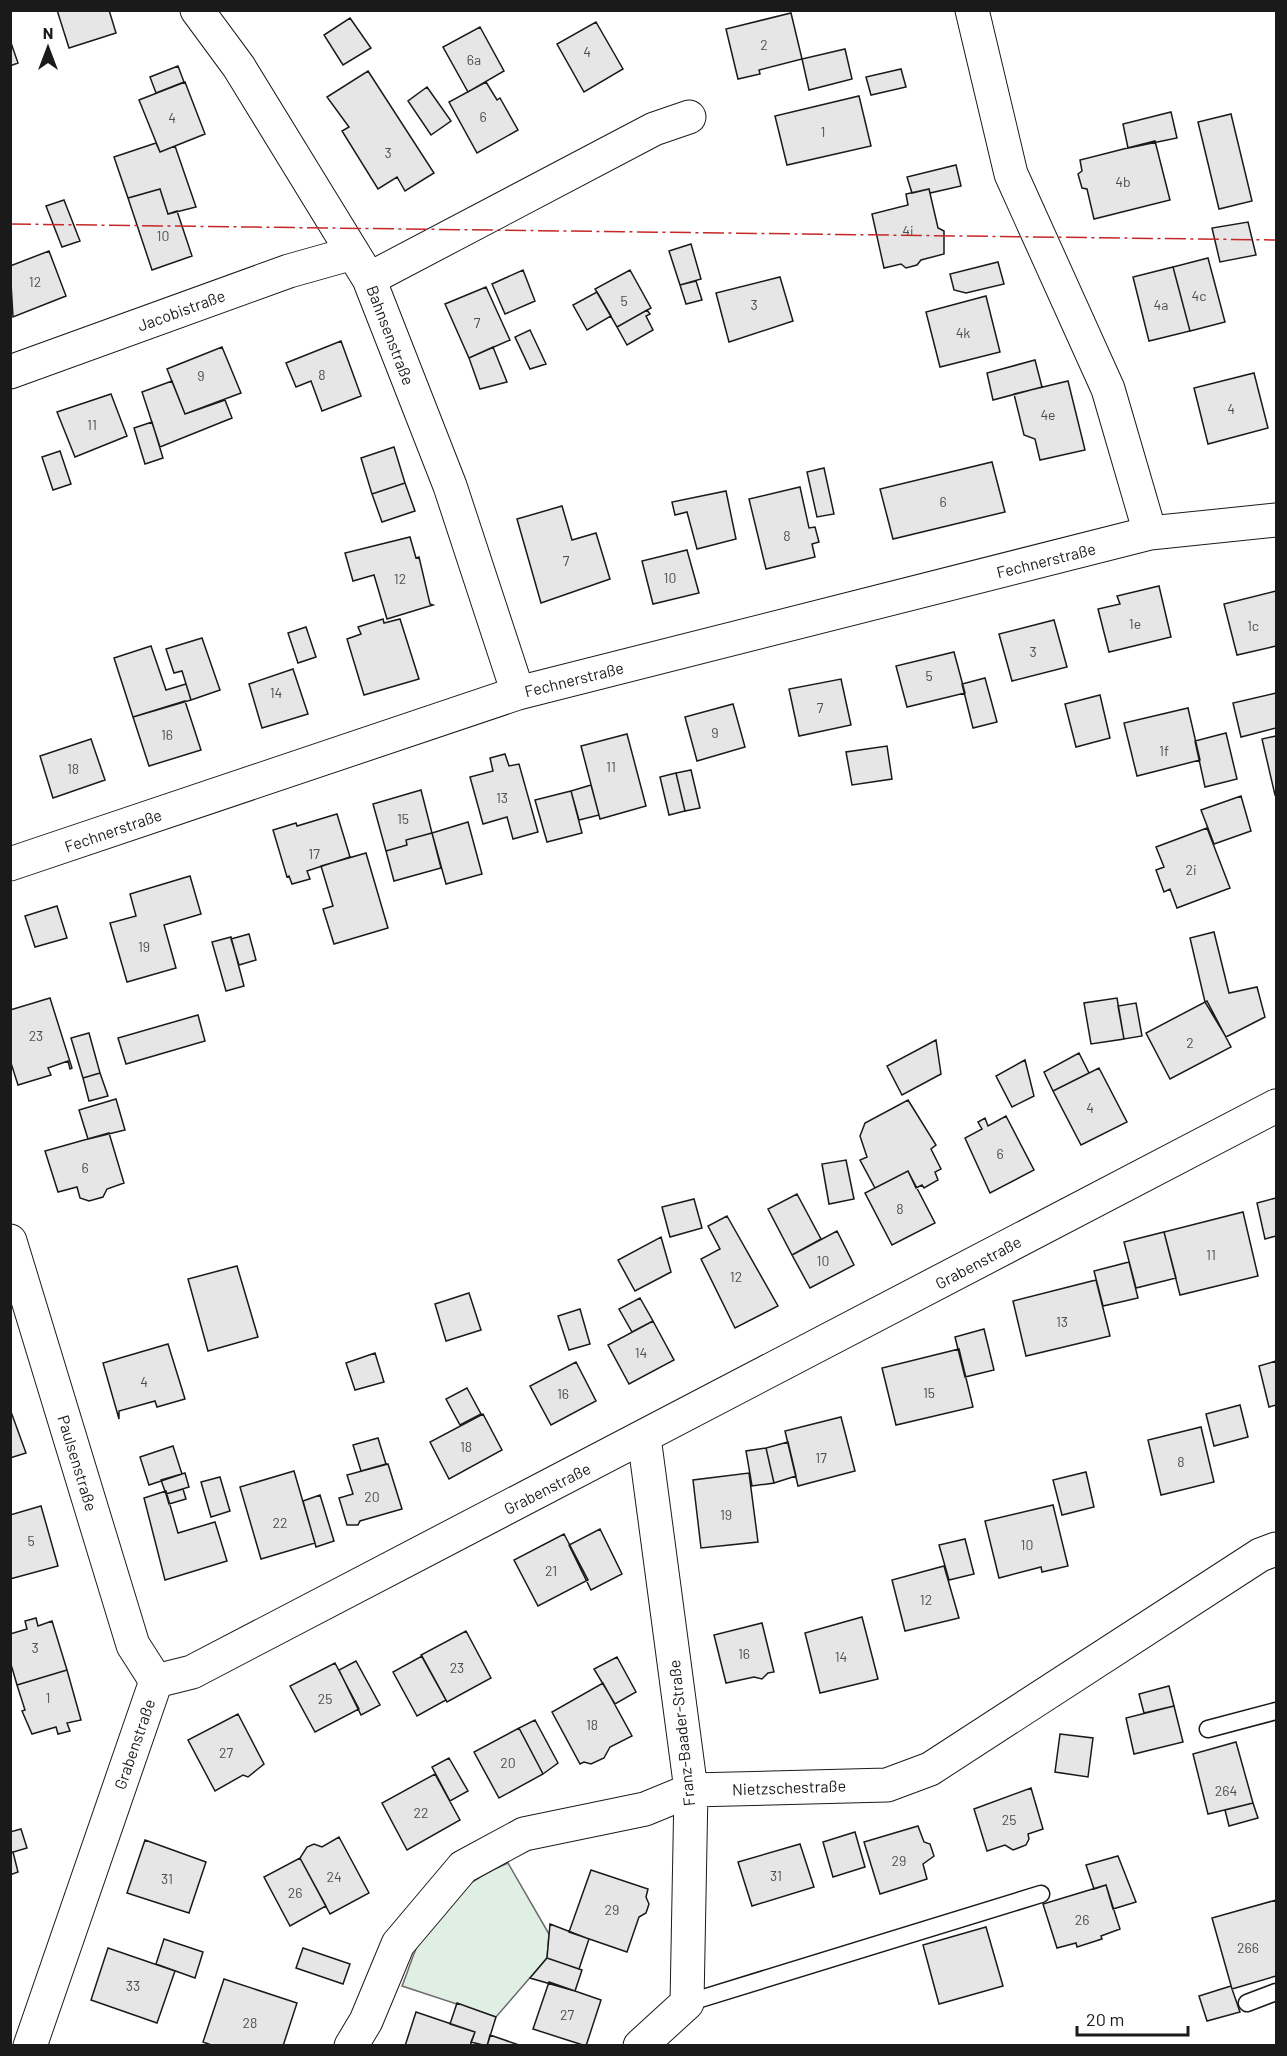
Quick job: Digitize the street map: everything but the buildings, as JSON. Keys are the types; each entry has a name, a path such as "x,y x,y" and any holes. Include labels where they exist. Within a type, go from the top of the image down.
{"street":[{"name":"Bahnsenstraße","path":"197,10 239,67 362,266 450,486 518,693"},
{"path":"972,10 1011,174 1108,389 1150,533"},
{"name":"Jacobistraße","path":"10,372 289,271 362,266 654,129 689,117"},
{"name":"Fechnerstraße","path":"10,864 518,693 1150,533 1276,520"},
{"name":"Grabenstraße","path":"30,2046 156,1681 192,1672 1276,1106"},
{"name":"Paulsenstraße","path":"10,1241 133,1645 156,1681"},
{"name":"Franz-Baader-Straße","path":"644,1437 691,1790 687,2003"},
{"name":"Nietzschestraße","path":"351,2046 366,2021 398,1944 463,1867 524,1834 645,1809 691,1790 887,1785 930,1769 1260,1555 1276,1550"},
{"path":"639,2046 687,2003"}],"lane":[{"path":"1208,1729 1276,1711"},
{"path":"687,2003 1041,1894"},
{"path":"1247,2003 1276,1992"}],"green space":[{"path":"508,1863 549,1934 547,1958 496,2017 402,1986 420,1940 439,1911 471,1883"}],"power":[{"path":"10,224 1276,240"}]}
